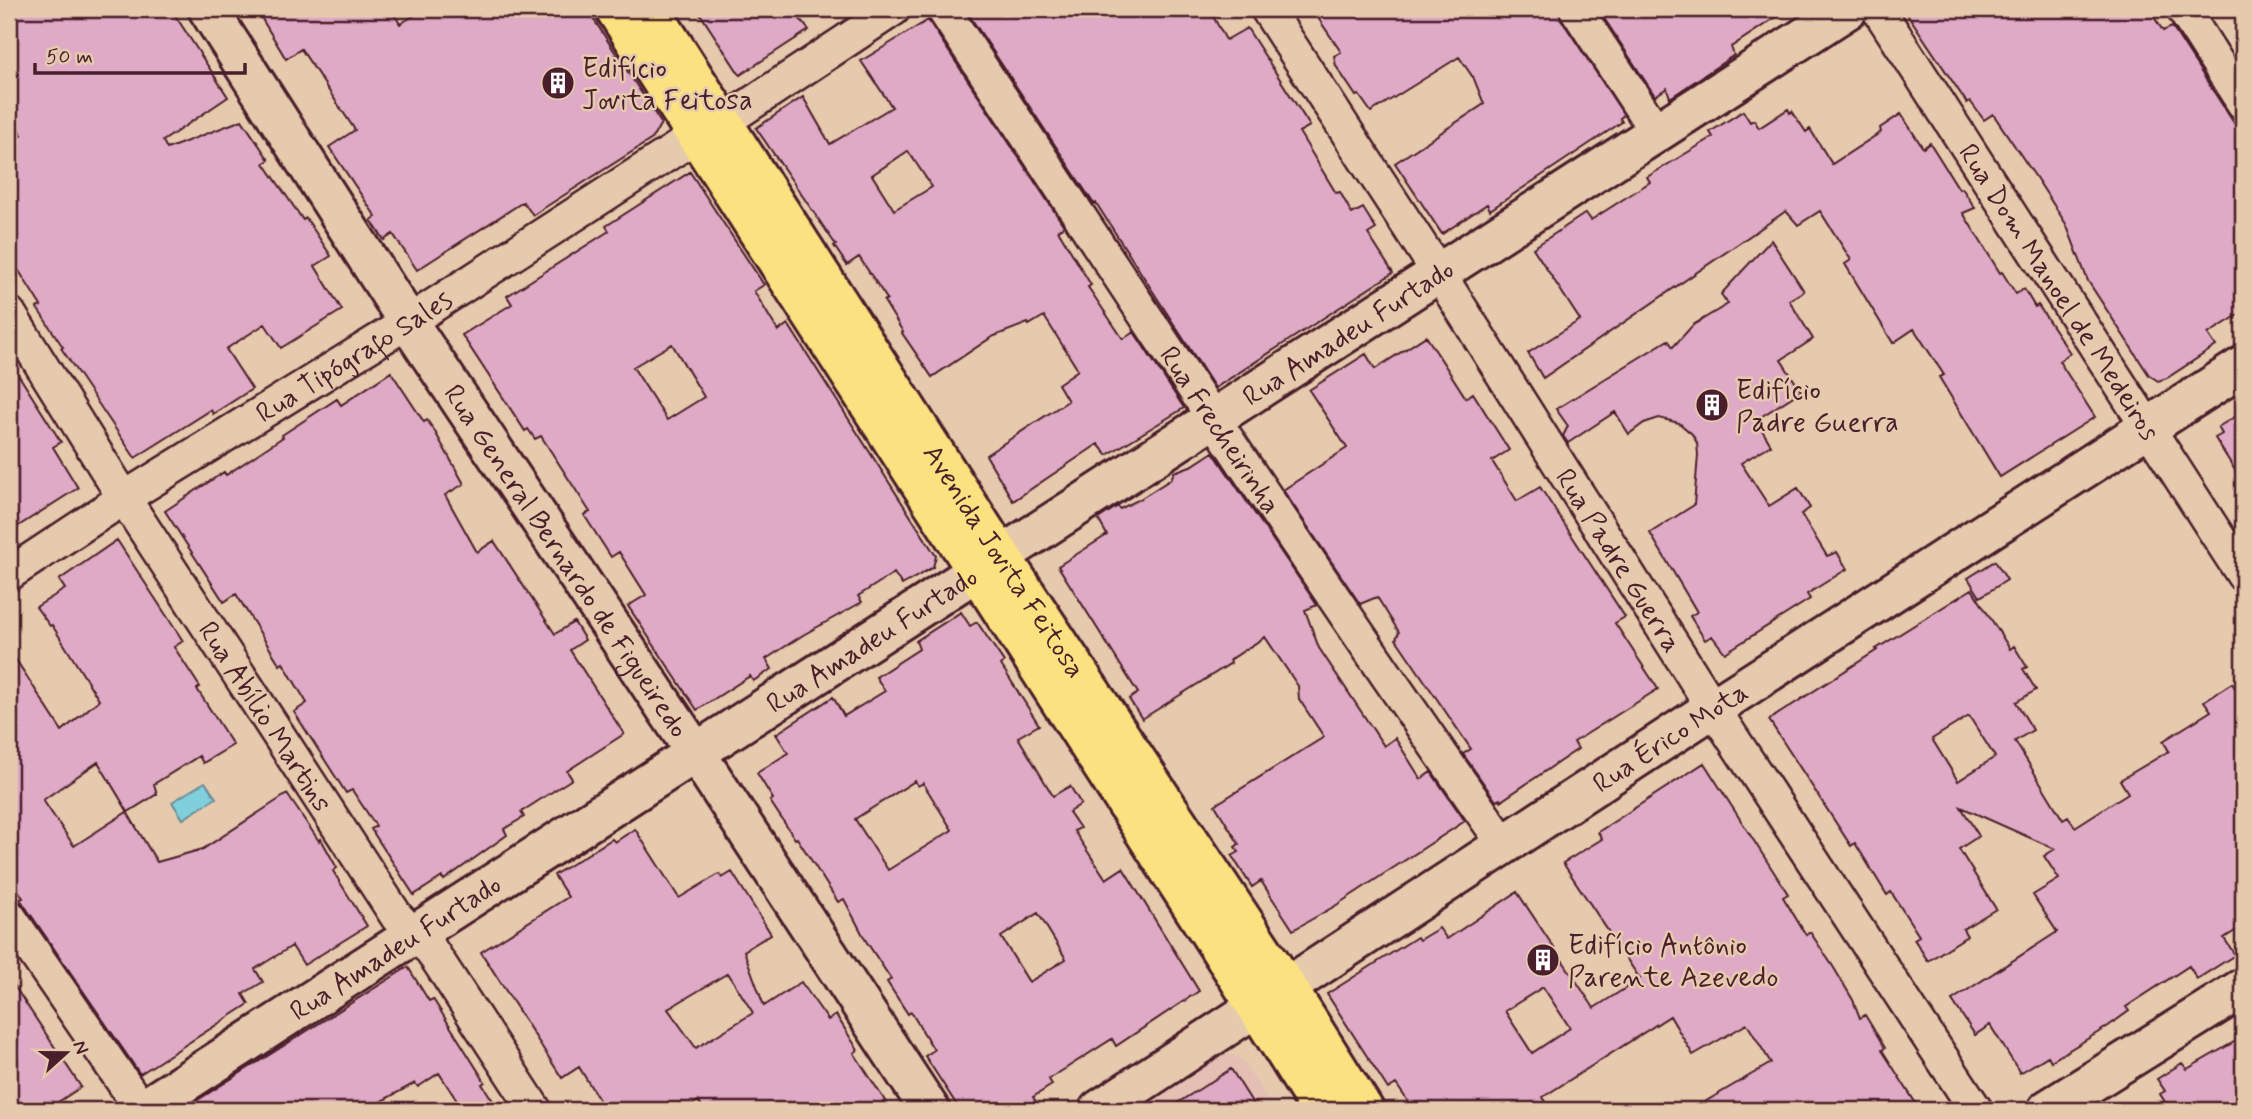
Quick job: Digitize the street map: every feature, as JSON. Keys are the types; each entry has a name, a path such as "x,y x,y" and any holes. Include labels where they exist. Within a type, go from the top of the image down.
{"main road":[{"name":"Avenida Jovita Feitosa","path":"615,9 709,130 1272,999 1364,1110"},
{"name":"Avenida Jovita Feitosa","path":"650,9 709,130"},
{"name":"Avenida Jovita Feitosa","path":"1272,999 1321,1110"}],"street":[{"name":"Rua General Bernardo de Figueiredo","path":"208,9 408,322 930,1110"},
{"name":"Rua Tipógrafo Sales","path":"9,574 124,498 408,322 709,130 894,9"},
{"name":"Rua Frecheirinha","path":"943,9 1214,420 1386,676 1505,846"},
{"name":"Rua Padre Guerra","path":"1267,9 1438,272 1713,708 1976,1110"},
{"path":"1576,9 1657,133"},
{"name":"Rua Amadeu Furtado","path":"142,1110 1848,9"},
{"name":"Rua Dom Manoel de Medeiros","path":"1878,9 2243,575"},
{"path":"2183,9 2243,103"},
{"name":"Rua Abílio Martins","path":"9,313 124,498 397,916 431,950 536,1110"},
{"name":"Rua Érico Mota","path":"1099,1110 1713,708 2243,366"},
{"path":"9,916 142,1110"},
{"path":"2047,1110 2243,988"}],"shaded area":[{"path":"1224,1055 1232,1055 1242,1060 1275,1110 1138,1110"}],"water":[{"path":"205,782 216,798 183,819 172,802"}],"building":[{"path":"9,9 171,9 228,97 163,141 167,149 242,120 269,160 264,163 331,256 315,266 342,310 281,348 265,324 226,349 252,389 213,414 211,410 135,458 61,348 63,347 37,308 41,306 9,255 9,143 22,135 9,112"},
{"path":"256,9 391,9 400,24 425,9 587,9 661,123 652,139 533,215 523,202 417,270 393,234 384,240 371,220 376,217 329,147 355,130 301,49 286,59"},
{"path":"697,9 792,9 809,30 740,75"},
{"path":"980,9 1209,9 1226,40 1247,28 1310,126 1299,132 1352,214 1363,208 1376,229 1368,234 1393,273 1215,388 1096,203 1094,204 969,15"},
{"path":"1312,9 1558,9 1561,19 1624,115 1620,118 1622,122 1490,210 1487,204 1442,234 1395,163 1484,104 1474,79 1459,57 1371,112 1359,95 1356,96 1336,66 1334,56 1341,52"},
{"path":"1598,9 1788,9 1731,47 1734,55 1670,98 1667,88 1655,96"},
{"path":"1904,9 2149,9 2163,31 2172,27 2243,137 2243,312 2208,334 2216,346 2167,378 2158,381 2149,375 2088,281 2066,224 2037,179 1993,114 1984,120 1970,101 1967,103"},
{"path":"928,20 1064,226 1058,230 1091,285 1088,287 1123,339 1134,332 1184,408 1107,455 1098,444 1013,501 986,455 1068,401 1058,384 1078,370 1044,316 1029,325 1028,323 992,337 932,377 902,333 884,301 887,299 859,257 847,265 756,128 803,97 830,144 892,107 861,61","holes":["908,151 932,187 894,210 872,175"]},
{"path":"1788,109 1806,132 1810,129 1832,164 1881,132 1880,128 1901,114 1923,148 1930,143 1959,189 1962,188 1975,208 1963,213 2000,273 2002,272 2016,294 2024,289 2035,307 2038,305 2070,353 2059,361 2095,417 2000,477 1939,377 1944,375 1914,329 1893,343 1845,264 1851,260 1820,211 1798,225 1786,211 1543,378 1528,353 1580,320 1533,248 1586,213 1591,220 1650,182 1647,177 1713,137 1710,132 1743,111 1750,122 1754,120 1759,128"},
{"path":"690,172 764,285 754,291 778,331 788,324 936,556 933,567 902,585 894,573 858,596 862,602 766,659 772,669 753,681 750,676 697,710 628,606 646,595 619,552 611,557 584,515 590,512 541,436 535,439 528,429 525,431 462,335 512,304 507,296 609,231 606,226","holes":["672,344 704,397 667,420 633,367"]},
{"path":"1771,240 1804,291 1789,300 1813,339 1781,360 1801,391 1756,420 1771,445 1741,463 1769,506 1798,488 1810,508 1801,514 1827,556 1837,552 1847,569 1807,594 1810,599 1725,653 1712,636 1705,640 1690,616 1697,612 1650,533 1694,505 1698,455 1697,443 1692,434 1679,423 1659,418 1644,423 1629,434 1615,412 1568,443 1563,436 1568,426 1556,409 1668,340 1673,347 1693,325 1728,304 1721,294"},
{"path":"1426,336 1466,398 1473,393 1509,450 1492,461 1517,501 1540,487 1625,617 1615,623 1658,689 1574,742 1578,749 1501,801 1496,801 1463,754 1471,749 1396,639 1399,632 1377,597 1360,604 1283,490 1347,448 1309,390 1366,354 1375,369"},
{"path":"9,360 61,442 53,447 78,488 9,532"},
{"path":"391,372 424,422 427,420 434,430 464,484 445,495 477,552 494,541 555,634 574,622 585,640 570,650 624,734 567,771 572,779 521,812 524,817 504,829 507,835 444,880 442,877 414,895 371,829 376,826 352,790 346,793 294,712 307,703 283,663 280,665 236,594 224,602 165,511 224,472 226,475 337,399 341,405"},
{"path":"2236,416 2240,422 2243,420 2243,483 2215,438 2222,434 2218,427"},
{"path":"1213,452 1317,605 1305,610 1319,648 1384,746 1395,738 1421,779 1431,772 1465,821 1335,906 1293,930 1261,881 1252,887 1232,856 1239,852 1235,847 1239,844 1215,805 1324,737 1299,699 1298,686 1265,637 1230,660 1231,663 1142,719 1129,699 1138,693 1058,566 1107,535 1098,519 1118,506 1120,509 1140,499 1171,479 1174,472 1193,465"},
{"path":"117,540 183,641 174,647 233,745 203,763 199,756 154,784 157,794 128,812 98,762 43,800 74,846 127,812 157,862 203,849 287,794 319,841 321,839 337,868 333,871 367,926 304,965 292,946 255,969 263,982 243,994 249,1004 140,1074 20,899 23,898 9,876 9,649 62,731 99,700 52,625 50,626 36,607 65,589 59,580"},
{"path":"1995,561 2007,580 1980,597 1968,578"},
{"path":"1972,589 2010,649 2014,646 2027,667 2023,669 2036,690 2016,702 2033,730 2015,741 2063,820 2068,817 2075,827 2128,793 2120,780 2169,751 2163,741 2211,711 2204,701 2232,683 2243,701 2243,926 2224,938 2235,955 2197,979 2189,966 2126,1007 2129,1011 2107,1027 2051,1061 2048,1056 2020,1073 1990,1025 1975,1035 1952,1000 2057,932 2033,895 2059,879 2044,856 2055,849 1961,807 1979,836 1959,849 1996,909 1963,929 1967,936 1928,961 1914,939 1919,936 1891,892 1887,895 1855,843 1851,846 1769,720","holes":["1969,716 1995,757 1958,781 1932,739"]},
{"path":"961,612 970,626 977,622 1004,662 1001,665 1039,725 1018,737 1053,796 1070,786 1081,804 1069,812 1080,828 1074,831 1106,879 1123,868 1199,991 1116,1046 1112,1039 1049,1079 1052,1085 1033,1097 1042,1110 960,1110 925,1056 934,1050 911,1012 908,1014 887,982 891,979 866,941 844,899 838,902 770,801 773,799 757,773 788,753 776,734 833,697 844,716 885,691 876,677 919,649 916,641","holes":["915,781 918,786 923,783 952,830 888,870 855,819","1038,913 1066,959 1029,982 1001,937"]},
{"path":"1704,763 1788,894 1783,897 1806,935 1810,932 1834,968 1860,1018 1865,1015 1885,1048 1882,1050 1920,1110 1691,1110 1771,1063 1747,1024 1693,1055 1670,1016 1543,1097 1551,1110 1414,1110 1396,1084 1388,1089 1327,994 1417,937 1419,940 1439,928 1447,939 1517,892 1594,1008 1640,979 1563,863 1602,839 1598,832","holes":["1543,987 1570,1028 1532,1053 1505,1011"]},
{"path":"635,829 679,898 719,874 722,878 732,872 771,934 744,951 764,1006 801,982 828,1020 836,1015 858,1050 854,1053 891,1110 705,1110 698,1101 684,1110 605,1110 579,1067 562,1078 481,952 568,897 554,875 612,839 615,842","holes":["728,973 753,1013 696,1048 668,1009"]},
{"path":"408,967 429,1001 433,999 485,1082 482,1084 499,1110 463,1110 439,1073 418,1087 415,1083 365,1110 182,1110"},
{"path":"9,978 81,1087 46,1110 9,1110"},
{"path":"2243,1037 2243,1110 2170,1110 2160,1094 2165,1091 2157,1079 2182,1063 2187,1069"},
{"path":"1231,1069 1257,1110 1166,1110 1198,1090"}],"place":[{"name":"Edifício Jovita Feitosa","path":"558,83"},
{"name":"Edifício Padre Guerra","path":"1712,405"},
{"name":"Edifício Antônio Parente Azevedo","path":"1543,960"}]}
